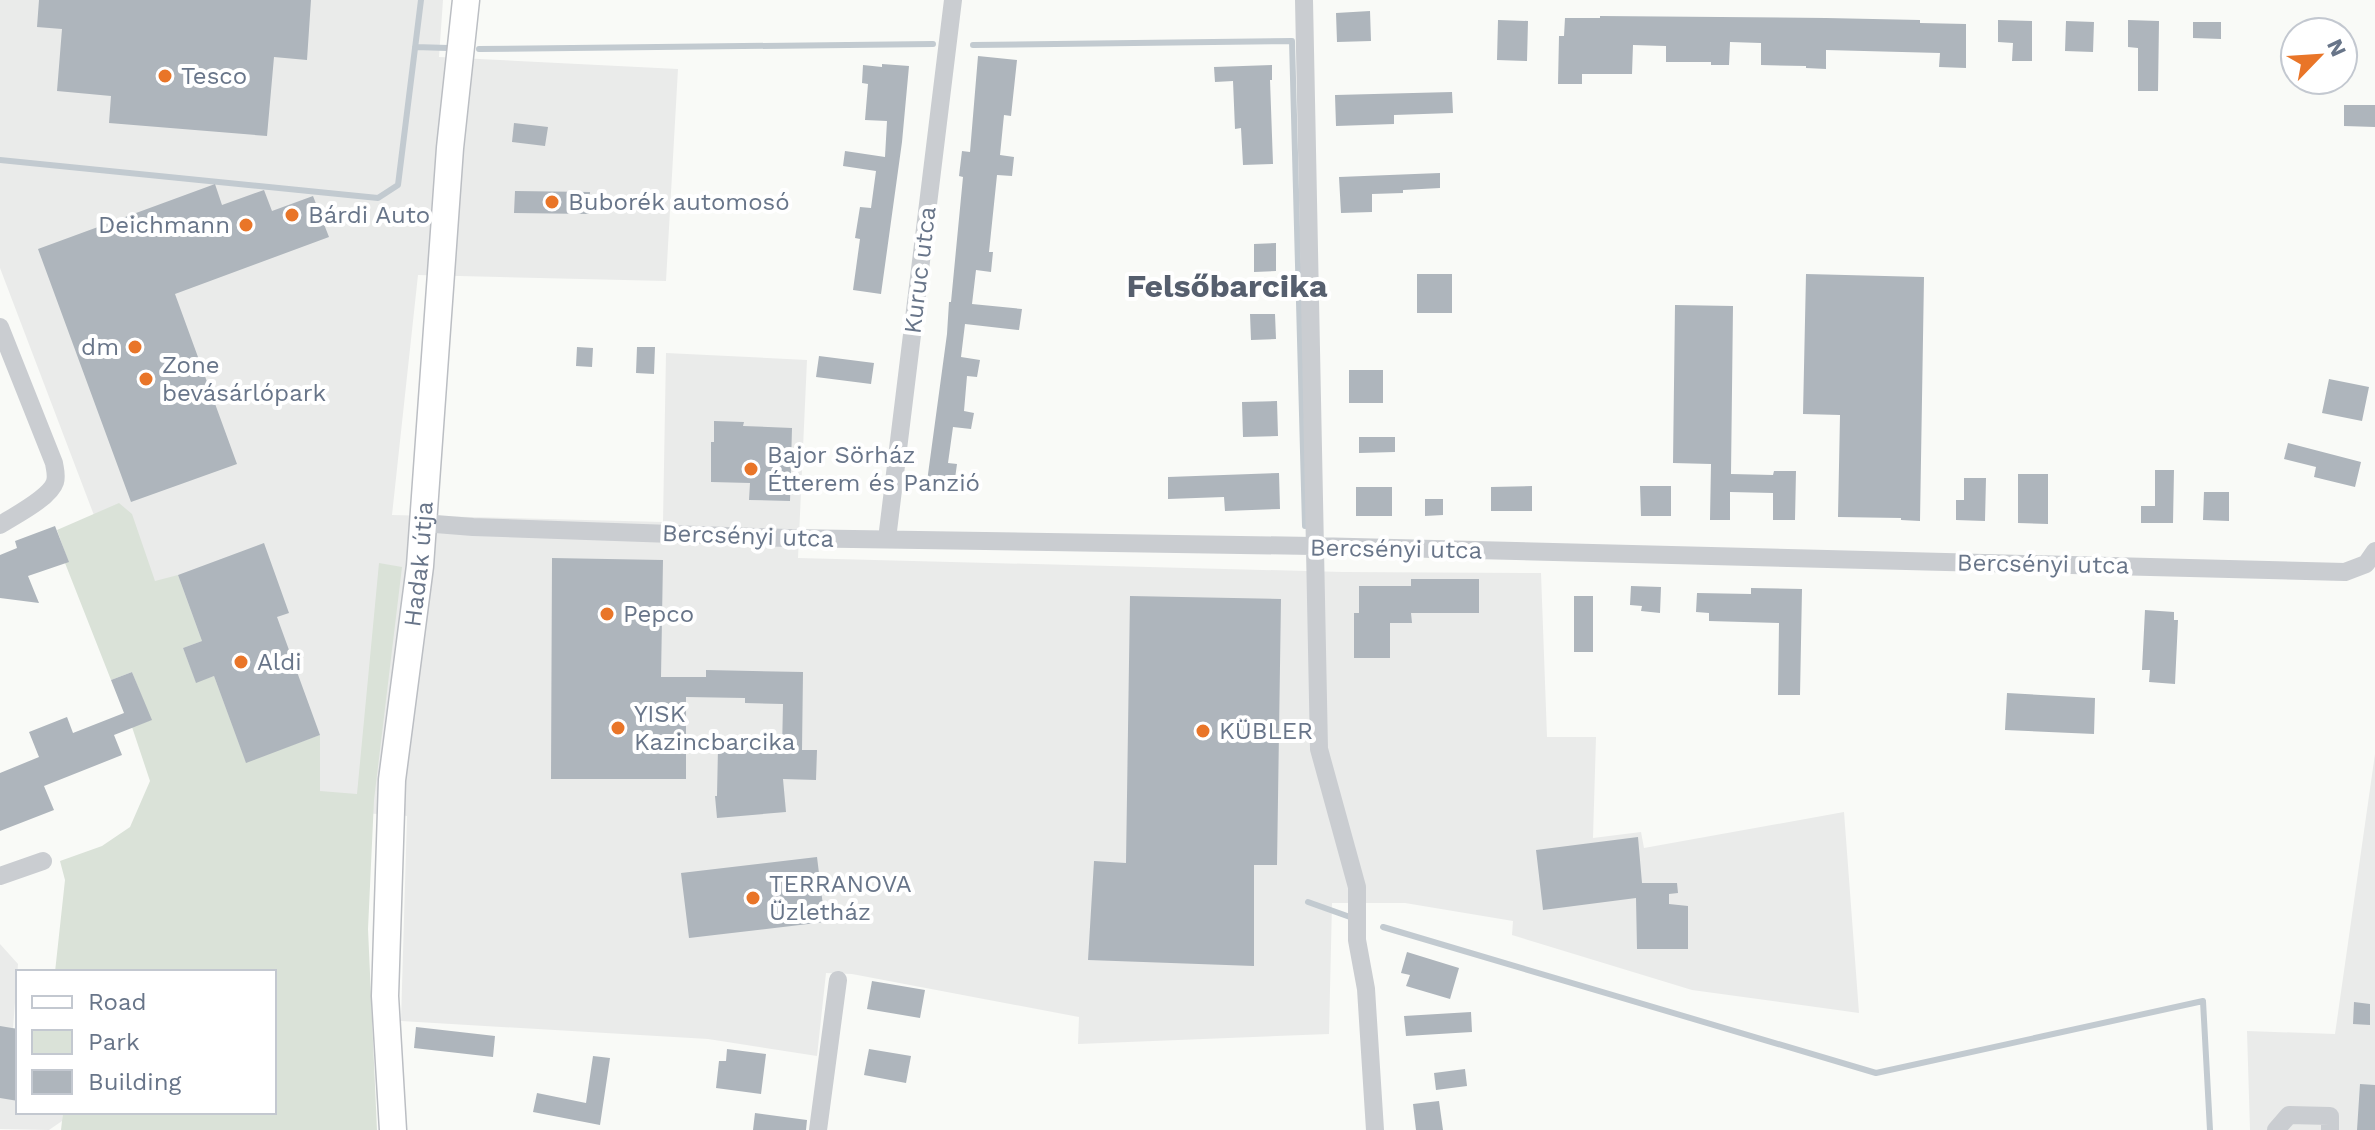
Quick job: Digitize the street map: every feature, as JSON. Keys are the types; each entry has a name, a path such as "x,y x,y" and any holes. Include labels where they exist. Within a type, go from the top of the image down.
{"main road":[{"name":"Hadak útja","path":"393,1130 385,996 392,780 420,566 447,191 466,0"}],"street":[{"name":"Kuruc utca","path":"887,539 953,0"},
{"path":"1304,0 1319,749 1357,887 1357,940 1366,989 1375,1130"},
{"path":"0,327 56,474 54,486 45,496 0,525"},
{"name":"Bercsényi utca","path":"423,523 526,529 887,539 1313,546 2345,572 2371,557"},
{"path":"0,876 43,861"},
{"path":"818,1130 838,980"},
{"path":"2276,1130 2289,1115 2330,1116 2330,1130"}],"shaded area":[{"path":"0,0 443,0 439,57 678,69 666,281 418,275 392,515 663,522 666,353 807,360 798,558 1343,572 1541,573 1547,737 1596,737 1593,838 1641,832 1644,848 1844,812 1859,1013 1692,990 1512,935 1513,921 1405,903 1332,903 1329,1034 1078,1044 1079,1017 852,974 826,973 817,1056 708,1039 401,1021 407,816 203,802 0,268"},
{"path":"2375,754 2375,1130 2250,1130 2247,1031 2335,1034"},
{"path":"0,944 18,964 13,1028 16,1029 16,1114 63,1114 62,1121 49,1130 0,1129"}],"green space":[{"path":"119,503 132,514 155,581 178,575 202,641 183,648 196,682 214,676 246,762 320,735 320,791 357,794 379,563 402,567 374,800 368,929 377,1130 61,1130 63,1114 276,1114 276,970 55,970 65,880 60,861 102,846 130,827 150,781 132,727 151,720 132,672 111,680 65,563 68,561 57,530"}],"building":[{"name":"Tesco","path":"39,0 311,0 307,60 274,57 267,136 109,123 111,96 57,91 62,29 37,27"},
{"path":"1370,11 1371,41 1337,42 1336,13"},
{"path":"1565,18 1920,20 1920,23 1966,24 1966,68 1939,67 1940,53 1826,50 1826,69 1761,65 1761,43 1730,42 1729,65 1666,62 1666,46 1633,45 1632,74 1582,74 1582,84 1558,84 1559,36 1564,36"},
{"path":"1498,20 1528,21 1527,61 1497,60"},
{"path":"1998,20 2032,21 2032,61 2012,61 2013,43 1998,42"},
{"path":"2128,20 2159,21 2158,91 2138,91 2138,48 2128,47"},
{"path":"2066,21 2094,22 2093,52 2065,51"},
{"path":"2193,22 2221,22 2221,39 2193,38"},
{"path":"978,56 1017,60 1011,116 1004,115 1000,155 1014,157 1012,176 997,175 989,252 993,252 991,272 976,270 972,304 1022,309 1019,330 965,324 961,357 980,360 977,377 967,376 964,411 974,413 971,429 953,427 948,463 957,464 953,493 926,489 951,302 963,177 959,176 962,151 970,152"},
{"path":"882,64 909,66 881,294 853,290 860,239 855,238 860,207 871,208 876,171 843,166 845,151 885,157 887,121 865,120 868,84 862,83 863,65 882,67"},
{"path":"1272,65 1273,164 1243,165 1241,128 1235,129 1233,81 1215,82 1214,67"},
{"path":"1452,92 1453,113 1394,115 1394,124 1336,126 1335,95"},
{"path":"2344,105 2375,105 2375,127 2344,126"},
{"path":"514,123 548,127 545,146 512,142"},
{"path":"1440,173 1440,188 1372,194 1372,212 1341,213 1339,177"},
{"name":"Zone bevásárlópark","path":"215,184 222,205 264,190 272,211 313,196 329,237 175,294 237,464 131,502 38,249"},
{"name":"Buborék automosó","path":"515,191 590,192 589,214 514,213"},
{"path":"1276,243 1276,271 1254,272 1254,244"},
{"path":"1417,274 1452,274 1452,313 1417,313"},
{"path":"1806,274 1924,277 1920,521 1838,517 1840,415 1803,414"},
{"path":"1675,305 1733,306 1731,474 1773,475 1774,471 1796,471 1795,520 1773,520 1773,493 1730,492 1730,520 1710,520 1711,464 1673,463"},
{"path":"1250,314 1275,314 1276,339 1251,340"},
{"path":"577,347 593,348 592,367 576,366"},
{"path":"637,347 655,347 654,374 636,373"},
{"path":"819,356 874,363 871,384 816,377"},
{"path":"1349,370 1383,370 1383,403 1349,403"},
{"path":"2329,379 2369,387 2362,421 2322,413"},
{"path":"1277,401 1278,436 1243,437 1242,402"},
{"name":"Bajor Sörház Étterem és Panzió","path":"714,421 792,428 790,501 749,500 750,483 711,482"},
{"path":"1359,437 1395,437 1395,452 1359,453"},
{"path":"2288,443 2361,462 2355,487 2314,477 2316,467 2284,459"},
{"path":"2155,470 2174,470 2173,523 2141,523 2141,506 2155,506"},
{"path":"1279,473 1280,509 1225,511 1224,497 1168,499 1168,477"},
{"path":"2018,474 2048,474 2048,524 2018,523"},
{"path":"1964,478 1986,478 1985,521 1956,520 1956,500 1964,500"},
{"path":"1532,486 1532,511 1491,511 1491,487"},
{"path":"1640,486 1671,486 1671,516 1641,516"},
{"path":"1356,487 1392,487 1392,516 1356,516"},
{"path":"2204,492 2229,492 2229,521 2203,520"},
{"path":"1425,499 1443,499 1443,515 1425,516"},
{"path":"55,526 69,562 28,576 39,603 0,598 0,555 17,548 15,541"},
{"name":"Aldi","path":"264,543 289,613 277,617 320,735 246,763 214,676 196,683 183,648 202,641 178,575"},
{"path":"552,558 663,560 661,677 706,677 706,670 803,672 802,750 817,750 816,780 783,779 786,812 717,818 718,748 782,750 783,704 745,703 745,698 686,697 686,779 551,779"},
{"path":"1411,579 1479,579 1479,613 1411,613 1412,623 1390,623 1390,658 1354,658 1354,613 1359,613 1359,586 1411,586"},
{"path":"1631,586 1661,587 1660,613 1641,611 1642,606 1630,605"},
{"path":"1751,588 1802,589 1800,695 1778,695 1779,623 1709,621 1709,613 1696,612 1697,593 1751,594"},
{"name":"KÜBLER","path":"1130,596 1281,599 1277,865 1254,865 1254,966 1088,960 1094,861 1126,863"},
{"path":"1574,596 1593,596 1593,652 1574,652"},
{"path":"2145,610 2174,612 2174,620 2178,620 2175,684 2149,682 2150,670 2142,670"},
{"path":"132,672 152,720 114,735 122,755 44,786 54,810 0,831 0,773 39,757 29,732 67,717 73,733 124,713 111,680"},
{"path":"2007,693 2095,698 2094,734 2005,730"},
{"path":"1638,837 1642,883 1677,883 1678,893 1669,894 1669,904 1688,906 1688,949 1637,949 1636,898 1543,910 1536,850"},
{"name":"TERRANOVA Üzletház","path":"817,857 825,922 689,938 681,873"},
{"path":"1407,952 1459,968 1450,999 1406,986 1410,975 1401,973"},
{"path":"872,981 925,990 920,1018 867,1009"},
{"path":"2354,1002 2370,1004 2370,1025 2353,1024"},
{"path":"1471,1012 1472,1032 1406,1036 1404,1016"},
{"path":"0,1026 16,1029 16,1101 0,1098"},
{"path":"416,1027 495,1036 493,1057 414,1048"},
{"path":"727,1049 766,1054 761,1094 716,1088 719,1061 726,1061"},
{"path":"869,1049 911,1056 906,1083 864,1075"},
{"path":"593,1056 610,1058 600,1125 533,1112 537,1093 586,1103"},
{"path":"1465,1069 1467,1086 1436,1090 1434,1073"},
{"path":"2360,1084 2375,1085 2375,1130 2357,1130"},
{"path":"1439,1101 1443,1130 1416,1130 1413,1104"},
{"path":"755,1113 807,1120 806,1130 753,1130"}],"waterway":[{"path":"0,160 378,198 398,185 421,0"},
{"path":"973,45 1292,41 1305,526"},
{"path":"479,49 933,44"},
{"path":"415,47 448,48"},
{"path":"1308,902 1350,917"},
{"path":"1383,927 1876,1073 2203,1001 2210,1130"}],"place":[{"name":"Tesco","path":"165,76"},
{"name":"Buborék automosó","path":"552,202"},
{"name":"Bárdi Auto","path":"292,215"},
{"name":"Deichmann","path":"246,225"},
{"name":"dm","path":"135,347"},
{"name":"Zone bevásárlópark","path":"146,379"},
{"name":"Bajor Sörház Étterem és Panzió","path":"751,469"},
{"name":"Pepco","path":"607,614"},
{"name":"Aldi","path":"241,662"},
{"name":"YISK Kazincbarcika","path":"618,728"},
{"name":"KÜBLER","path":"1203,731"},
{"name":"TERRANOVA Üzletház","path":"753,898"}],"district":[{"name":"Felsőbarcika","path":"1227,286"}]}
